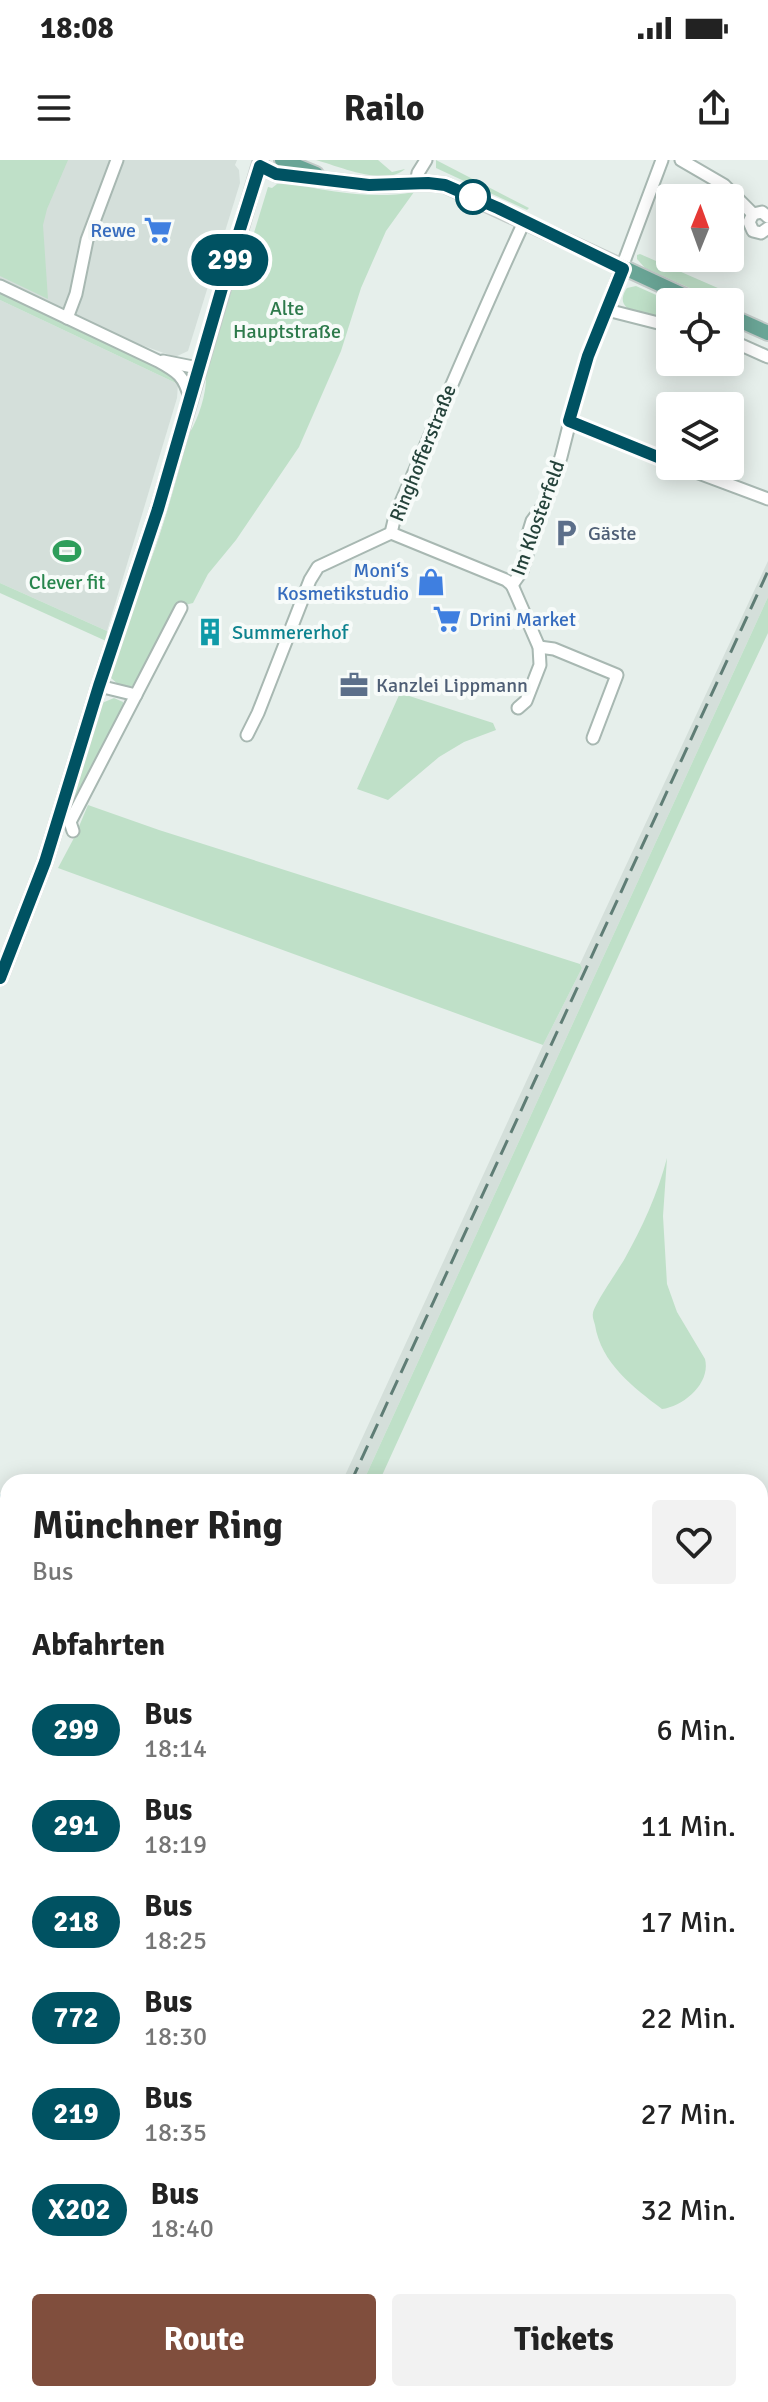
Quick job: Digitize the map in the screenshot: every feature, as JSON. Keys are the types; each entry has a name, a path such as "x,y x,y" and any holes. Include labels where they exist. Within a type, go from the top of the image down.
{"main road":[{"path":"282,160 331,180"},
{"path":"0,978 45,862 158,509 257,162 276,174 382,186 416,183 445,185 666,288"},
{"path":"744,322 768,333"}],"street":[{"path":"67,318 76,294 87,242 117,160"},
{"path":"416,183 426,160"},
{"name":"Im Klosterfeld","path":"539,647 512,585 522,571 528,534 532,521 546,502 588,356 662,160"},
{"path":"681,160 724,185 753,214"},
{"path":"753,214 762,212 768,217"},
{"path":"753,214 749,222 753,231 761,233 768,228"},
{"name":"Ringhofferstraße","path":"247,735 318,567 391,533 395,516 524,222"},
{"path":"0,286 158,361 181,375 190,398"},
{"path":"607,310 656,322"},
{"path":"744,346 768,357"},
{"path":"158,361 198,368"},
{"path":"569,421 656,456"},
{"path":"717,480 768,499"},
{"path":"391,533 512,585"},
{"path":"73,831 70,822 181,608"},
{"path":"518,708 526,701 540,665 539,647 554,649 617,675 593,738"},
{"path":"99,686 136,695"}],"shaded area":[{"path":"0,160 237,160 235,165 239,170 240,183 188,351 175,357 130,341 0,279"},
{"path":"0,300 178,384 177,398 107,631 0,583"},
{"path":"768,561 768,597 367,1474 346,1474 543,1045 582,968 580,964"}],"green space":[{"path":"0,160 68,160 43,225 48,299 0,276"},
{"path":"316,160 378,160 392,172 405,169 397,174 374,176"},
{"path":"436,160 529,208 527,210 436,168"},
{"name":"Alte Hauptstraße","path":"287,183 366,195 414,192 386,231 361,288 341,351 299,447 236,540 208,574 193,603 177,607 140,679 132,686 121,687 111,678 114,650 161,530 190,432 202,404 206,374 232,289 268,187"},
{"path":"637,255 656,261 656,272 681,272 718,288 690,288 645,268"},
{"path":"636,286 656,295 656,318 628,309 623,297 627,288"},
{"path":"0,293 169,371 178,384 0,300"},
{"path":"0,583 107,631 106,641 0,593"},
{"path":"768,597 768,633 383,1474 367,1474"},
{"path":"400,693 493,723 496,730 464,742 439,757 388,800 357,789"},
{"path":"114,698 123,702 124,710 72,812 68,809 95,718 102,703"},
{"path":"88,805 580,964 582,968 543,1045 58,868"},
{"path":"667,1158 663,1216 667,1284 677,1312 705,1359 706,1368 694,1392 679,1403 662,1409 630,1383 611,1362 598,1339 593,1314 643,1223"}],"railway":[{"path":"355,1474 768,571"}],"bus line":[{"name":"299","path":"0,978 45,862 158,509 260,166 276,174 369,185 445,185 623,269 588,356 569,421 656,456"}],"place":[{"name":"Rewe","path":"158,230"},
{"name":"Gäste","path":"566,533"},
{"name":"Clever fit","path":"67,551"},
{"name":"Moni‘s Kosmetikstudio","path":"431,582"},
{"name":"Drini Market","path":"447,619"},
{"name":"Summererhof","path":"210,632"},
{"name":"Kanzlei Lippmann","path":"354,685"}]}
